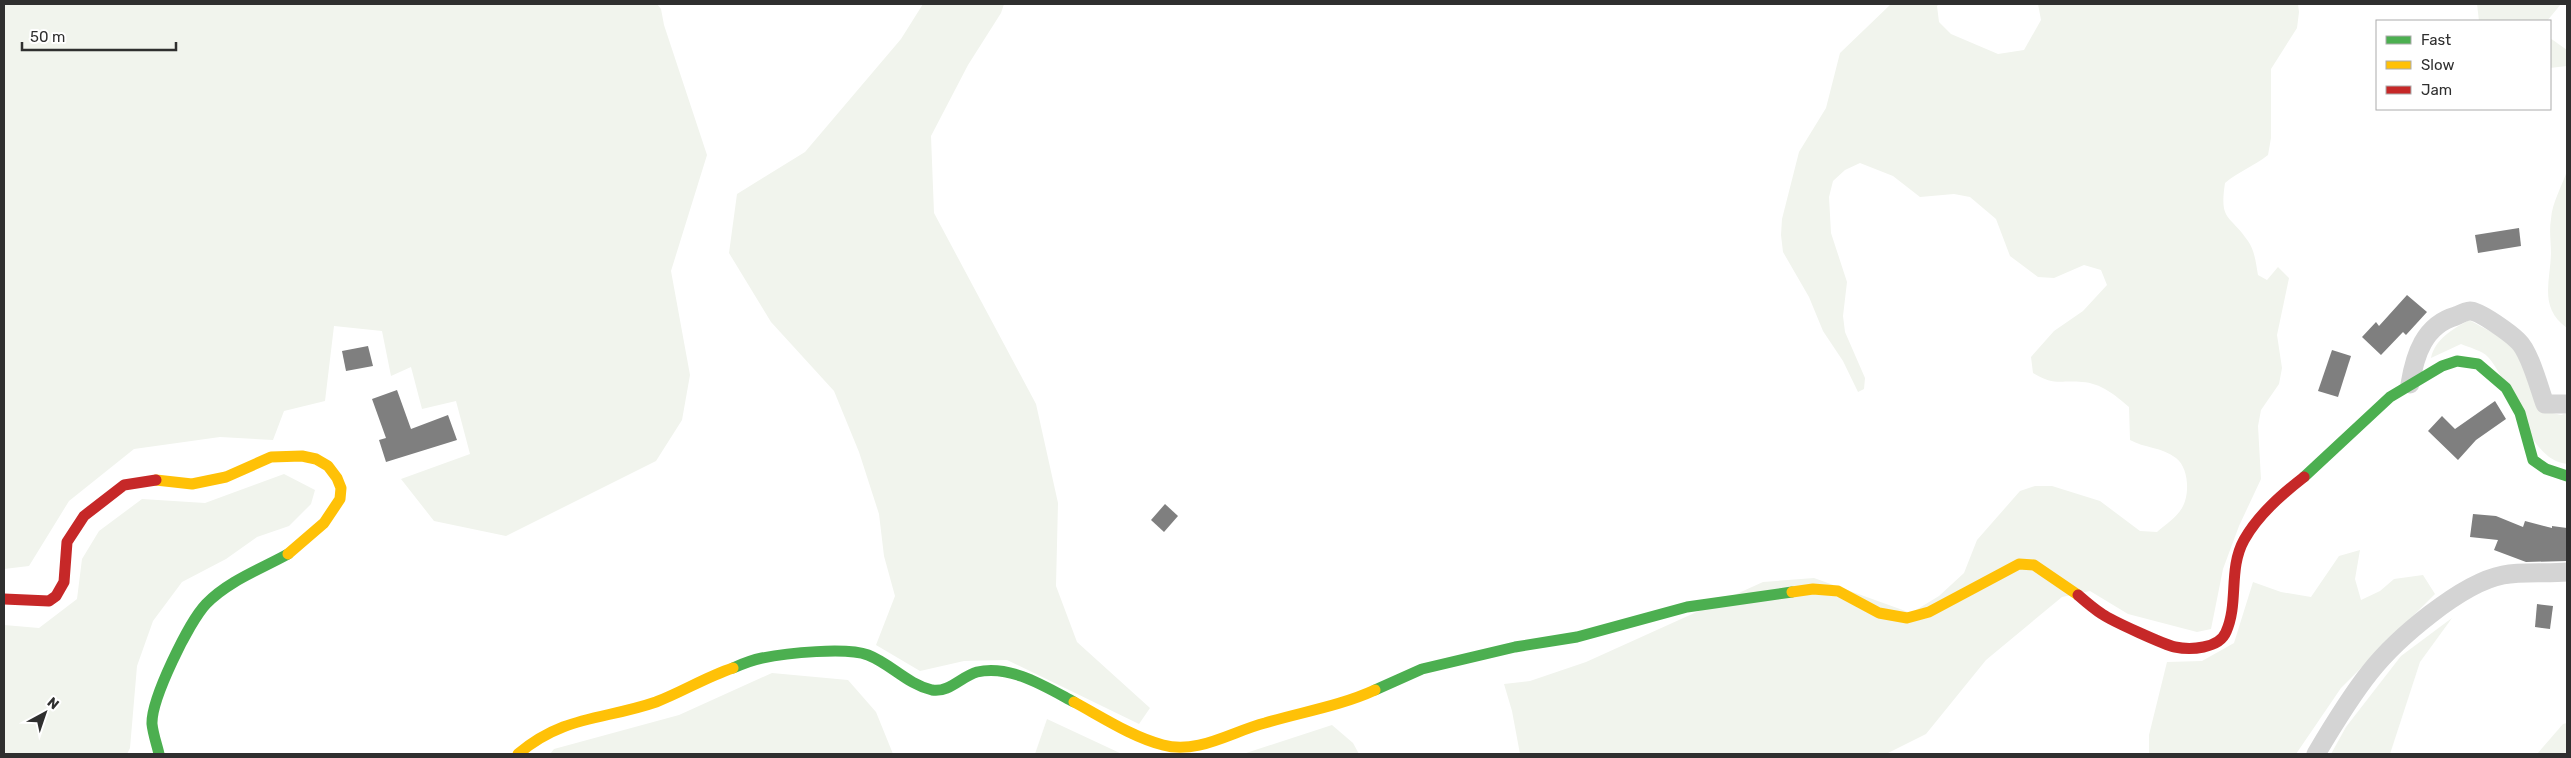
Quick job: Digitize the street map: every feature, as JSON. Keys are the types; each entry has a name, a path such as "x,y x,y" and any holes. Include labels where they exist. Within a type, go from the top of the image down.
{"street":[{"path":"2410,384 2415,358 2425,337 2434,327 2448,318 2471,311 2485,316 2520,342 2533,369 2545,404 2567,404"},
{"path":"518,754 532,742 554,729 586,718 655,702 726,670 761,658 839,651 868,654 910,681 933,690 945,689 977,672 1004,671 1038,683 1143,738 1164,746 1189,747 1264,723 1333,706 1422,669 1516,647 1577,638 1687,607 1813,589 1838,591 1879,613 1907,618 1929,612 2019,564 2034,565 2064,584 2104,615 2174,647 2205,647 2220,641 2226,633 2234,597 2234,567 2244,540 2271,505 2346,440 2390,397 2442,366 2456,361 2478,364 2506,388 2520,413 2533,460 2546,469 2567,476"},
{"path":"4,599 49,601 56,596 64,582 64,558 67,542 74,529 84,516 124,485 152,480 192,484 226,476 271,457 302,456 316,459 328,466 339,483 340,499 324,523 291,552 224,589 207,603 192,621 165,677 152,723 159,754"},
{"path":"2316,754 2370,672 2388,652 2452,598 2481,581 2503,575 2567,572"}],"shaded area":[{"path":"4,4 657,4 661,9 664,25 707,155 671,271 690,375 682,420 656,461 506,536 434,521 401,479 470,454 456,401 422,409 411,367 391,376 382,331 334,326 325,401 284,411 273,440 220,437 134,449 69,501 29,566 4,569"},
{"path":"923,4 1004,4 1001,13 968,65 931,136 934,213 1036,404 1058,503 1056,586 1077,642 1150,708 1139,724 1007,660 964,661 920,671 876,645 895,596 884,556 879,514 859,452 834,391 771,322 729,253 737,194 805,152 901,39"},
{"path":"1891,4 1939,4 1937,6 1939,22 1951,34 1998,54 2024,50 2041,20 2038,4 2298,4 2297,28 2271,69 2271,138 2268,155 2225,183 2225,211 2250,245 2258,275 2267,280 2278,267 2289,278 2277,335 2282,368 2279,384 2261,410 2258,426 2261,479 2239,526 2223,569 2211,629 2197,632 2128,614 2090,591 2062,597 1986,660 1926,734 1886,754 1520,754 1512,711 1504,684 1530,681 1586,662 1763,582 1814,578 1911,613 1939,596 1964,573 1977,540 2020,491 2035,486 2052,486 2100,501 2140,531 2157,532 2174,518 2185,503 2187,482 2184,468 2171,454 2130,440 2129,407 2102,387 2082,382 2046,380 2033,373 2031,357 2054,331 2083,311 2107,285 2101,270 2084,265 2054,278 2038,277 2010,256 1996,219 1970,197 1954,194 1920,197 1893,176 1860,163 1845,170 1833,181 1829,197 1831,233 1847,282 1843,316 1845,332 1865,378 1864,389 1858,392 1843,361 1823,331 1809,297 1783,252 1782,219 1799,152 1826,108 1840,53"},
{"path":"2477,4 2561,4 2548,20 2479,20"},
{"path":"2551,39 2567,50 2567,66 2551,68"},
{"path":"2567,171 2567,328 2558,320 2549,303 2548,284 2552,213"},
{"path":"2469,320 2497,335 2519,354 2540,410 2561,415 2567,413 2567,464 2553,460 2541,450 2531,436 2497,369 2486,355 2461,344 2431,358 2436,345 2441,340 2451,331"},
{"path":"284,474 315,490 311,504 289,526 257,537 226,559 182,582 153,621 137,666 130,748 127,754 4,754 4,625 39,628 77,599 82,559 99,531 142,499 205,503"},
{"path":"2360,550 2355,579 2361,600 2380,591 2394,579 2423,575 2435,594 2341,688 2296,754 2149,754 2149,735 2167,662 2202,661 2234,643 2253,582 2281,592 2311,597 2339,556"},
{"path":"2452,618 2420,662 2390,754 2331,754 2346,727 2401,656"},
{"path":"772,673 848,680 876,712 893,754 550,754 554,749 679,715"},
{"path":"1047,719 1122,754 1035,754"},
{"path":"2567,723 2567,754 2537,754 2563,724"},
{"path":"1332,725 1353,743 1359,754 1243,754"}],"building":[{"path":"2519,228 2521,246 2478,253 2475,235"},
{"path":"2407,295 2427,312 2406,335 2403,332 2381,355 2362,337 2376,322 2379,326"},
{"path":"368,346 373,366 346,371 342,351"},
{"path":"2332,350 2351,356 2338,397 2318,391"},
{"path":"397,390 411,429 448,415 457,440 386,462 379,440 386,438 372,399"},
{"path":"2495,401 2506,419 2476,440 2458,460 2428,431 2442,416 2455,429"},
{"path":"1165,504 1178,516 1164,532 1151,520"},
{"path":"2473,514 2496,516 2523,527 2525,521 2552,528 2552,526 2567,528 2567,561 2526,562 2494,550 2498,540 2470,537"},
{"path":"2537,604 2553,606 2550,629 2535,627"}],"traffic: fast":[{"path":"2304,477 2390,397 2442,366 2457,361 2478,364 2506,388 2520,413 2533,460 2546,469 2567,476"},
{"path":"159,754 152,724 153,712 172,661 199,613 206,604 224,589 288,554"},
{"path":"1375,690 1422,669 1515,647 1577,637 1687,607 1792,592"},
{"path":"733,668 758,659 786,654 846,651 868,655 915,683 932,690 950,687 977,672 989,670 1002,671 1027,678 1074,702"}],"traffic: slow":[{"path":"156,480 192,484 226,477 271,457 302,456 316,459 328,466 337,478 341,488 340,499 324,523 288,554"},
{"path":"1792,592 1813,589 1838,591 1879,613 1907,618 1929,612 2019,564 2034,565 2078,595"},
{"path":"518,754 535,741 568,725 656,702 733,668"},
{"path":"1074,702 1140,737 1163,745 1189,747 1215,741 1265,723 1335,705 1375,690"}],"traffic: jam":[{"path":"2078,595 2108,617 2169,645 2181,648 2196,648 2217,642 2226,632 2230,621 2236,563 2244,540 2256,522 2271,506 2304,477"},
{"path":"4,599 49,601 56,596 64,582 67,542 84,516 124,485 156,480"}]}
